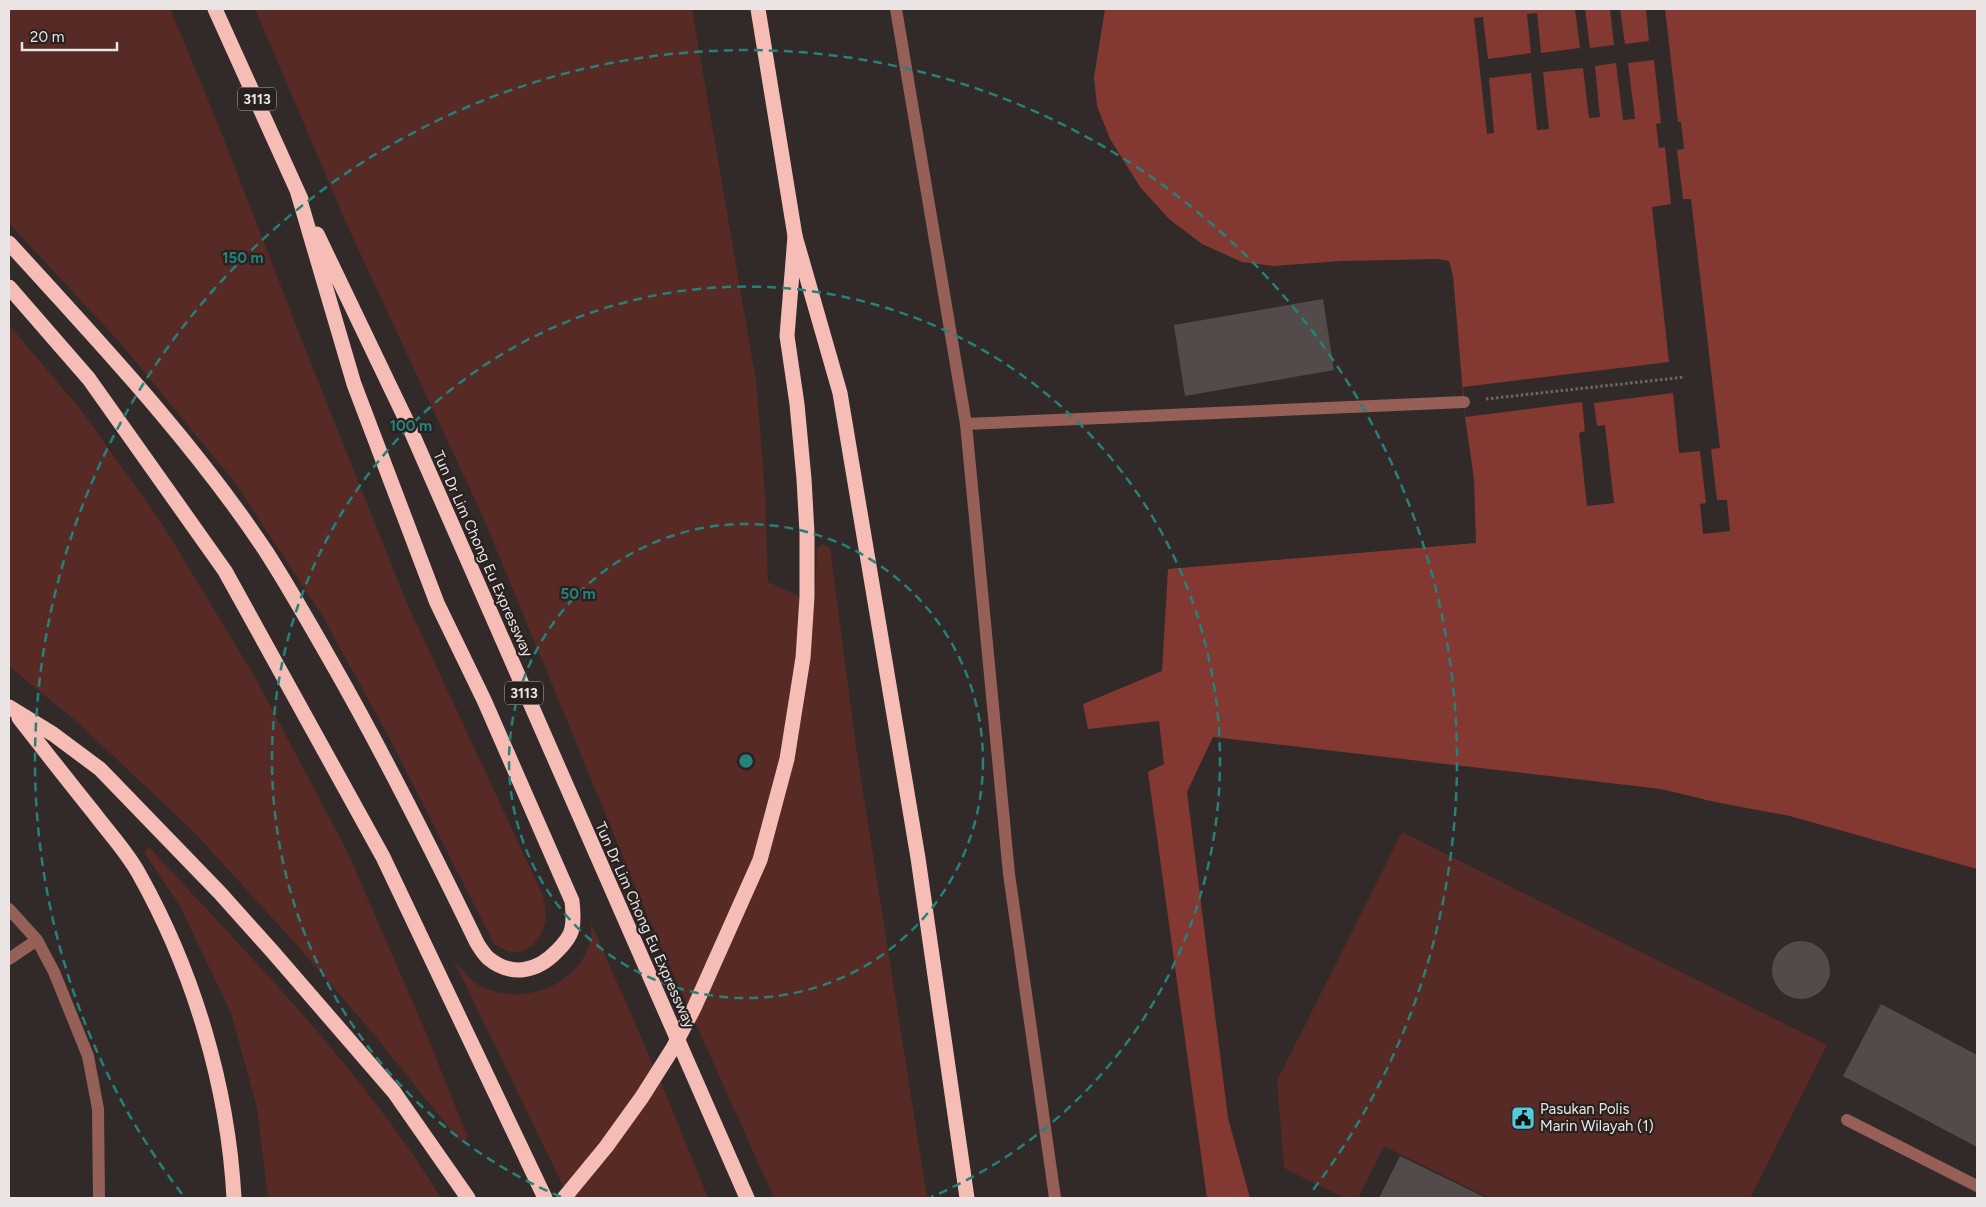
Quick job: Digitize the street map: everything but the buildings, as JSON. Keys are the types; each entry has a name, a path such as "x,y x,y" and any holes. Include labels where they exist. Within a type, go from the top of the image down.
{"highway":[{"name":"Tun Dr Lim Chong Eu Expressway","path":"215,9 297,190 408,424 747,1198"},
{"path":"758,9 795,236 840,394 918,858 967,1198"},
{"path":"9,243 119,365 190,450 238,512 293,594 375,738 477,943 487,958 502,967 515,970 530,970 549,959 562,946 572,931 574,916 572,901 484,700 436,603 354,384 297,190"},
{"path":"564,1198 606,1147 642,1097 673,1048 694,1008 715,966 760,860 787,760 803,658 807,597 807,533 804,479 797,404 787,336 795,236"},
{"path":"9,287 89,379 225,571 383,857 545,1198"},
{"path":"12,710 138,872 178,956 204,1029 224,1105 234,1198"},
{"path":"12,710 53,734 100,768 220,893 394,1092 468,1198"}],"street":[{"path":"896,9 966,424 1009,874 1055,1198"},
{"path":"966,424 1464,402"},
{"path":"9,909 37,940 54,972 88,1056 98,1109 99,1198"},
{"path":"9,959 37,940"},
{"path":"1847,1120 1977,1186"}],"path":[{"path":"1464,402 1684,376"}],"shaded area":[{"path":"9,9 170,9 218,124 405,599 543,896 546,914 545,923 539,937 529,948 516,952 506,950 494,944 391,741 322,615 236,484 122,345 9,223"},
{"path":"255,9 692,9 756,381 765,492 768,582 815,603 817,548 823,544 830,548 856,747 927,1198 774,1198 648,917 483,517 348,227"},
{"path":"1105,9 1977,9 1977,869 1790,816 1715,802 1661,789 1213,737 1187,792 1228,1118 1250,1198 1207,1198 1148,772 1164,764 1159,721 1088,729 1083,704 1162,671 1168,569 1476,543 1474,479 1465,417 1453,276 1449,261 1437,259 1342,261 1273,266 1242,262 1202,244 1169,219 1140,187 1110,139 1097,106 1094,77"},
{"path":"9,325 81,410 161,522 256,679 347,851 423,1026 467,1136 466,1141 463,1142 458,1139 372,1032 296,944 193,831 77,722 9,666"},
{"path":"1402,832 1827,1045 1750,1198 1489,1198 1384,1146 1358,1198 1345,1198 1284,1168 1277,1081"},
{"path":"149,847 304,1016 341,1060 410,1150 441,1198 268,1198 257,1108 231,1013 180,906 144,852"},
{"path":"591,923 665,1092 708,1198 569,1198 453,959 468,977 482,987 502,993 532,993 561,981 572,972 582,960 589,946"}],"pier":[{"path":"1575,9 1585,9 1590,48 1614,45 1610,9 1620,9 1625,44 1649,41 1646,9 1665,9 1678,122 1681,122 1684,149 1677,150 1683,199 1691,199 1720,448 1711,449 1717,500 1727,500 1730,531 1703,534 1700,504 1706,503 1700,451 1679,453 1673,393 1594,403 1597,426 1605,425 1614,503 1587,506 1579,433 1585,431 1582,402 1465,417 1463,387 1669,362 1652,207 1671,204 1665,147 1659,148 1656,124 1661,123 1654,60 1628,63 1635,119 1623,120 1616,63 1595,66 1600,117 1589,118 1583,68 1543,72 1549,129 1537,130 1531,73 1489,78 1494,133 1487,134 1474,18 1483,17 1488,59 1531,53 1527,14 1537,13 1541,53 1580,48"}],"place":[{"name":"Pasukan Polis Marin Wilayah (1)","path":"1523,1118"}]}
